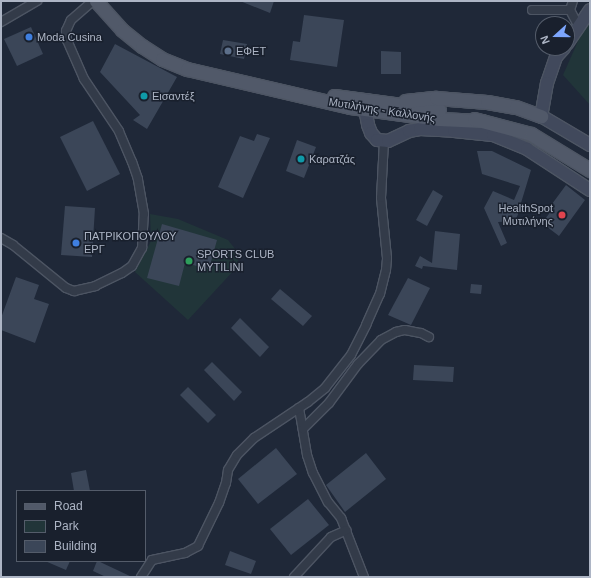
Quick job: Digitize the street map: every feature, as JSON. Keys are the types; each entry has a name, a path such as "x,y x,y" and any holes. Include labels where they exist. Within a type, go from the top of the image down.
{"main road":[{"name":"Μυτιλήνης - Καλλονής","path":"94,1 122,30 142,46 162,59 187,69 284,91 370,105 439,119 482,121"},
{"path":"392,103 419,98 458,98 516,107 541,116"},
{"name":"Μυτιλήνης - Καλλονής","path":"370,105 392,103 442,110 530,134 590,170"}],"street":[{"path":"1,22 37,1"},
{"path":"1,238 13,245 66,288 74,291 95,286 122,273 132,266 142,248 144,214 138,179 132,162 120,131 84,79 67,40 66,31 71,20 94,1"},
{"path":"573,1 570,10 579,27"},
{"path":"532,10 570,10"},
{"path":"575,33 590,10"},
{"path":"558,56 547,83 541,116 590,145"},
{"path":"370,105 368,125 373,137 377,140 384,141 393,139 409,131 420,130 454,130 493,135 527,149 590,190"},
{"path":"141,577 152,560 185,553 198,546 220,503 228,470 237,455 254,438 300,408 325,388 351,355 380,294 387,258 381,213 384,141"},
{"path":"303,429 329,403 358,364 381,340 396,332 405,330 421,332 429,337"},
{"path":"300,408 307,455 317,483 328,502 341,518 347,530 364,577"},
{"path":"294,577 331,537 347,530"}],"green space":[{"path":"590,14 590,105 563,75 571,56 575,56 575,48"},
{"name":"SPORTS CLUB MYTILINI","path":"150,214 178,219 228,240 240,255 236,268 188,320 135,272 151,241"}],"building":[{"path":"240,1 274,1 270,13"},
{"path":"304,15 344,20 337,67 290,60 293,41 300,42"},
{"path":"31,27 43,54 17,66 4,39"},
{"path":"223,40 247,44 244,59 220,54"},
{"name":"Εισαντέξ","path":"115,44 177,77 147,129 133,120 140,115 100,72"},
{"path":"381,51 401,52 401,74 381,74"},
{"path":"93,121 120,174 87,191 60,137"},
{"path":"257,134 270,138 243,198 218,187 240,136 254,141"},
{"name":"Καρατζάς","path":"297,140 316,147 304,178 286,171"},
{"path":"477,151 492,151 531,170 521,203 523,203 515,221 498,222 507,243 501,246 484,208 493,191 514,200 520,186 482,174"},
{"name":"HealthSpot Μυτιλήνης","path":"566,185 585,200 559,236 542,223 555,206 552,204"},
{"path":"433,190 443,196 427,226 416,220"},
{"path":"65,206 95,208 92,257 61,255"},
{"path":"162,224 217,240 209,269 185,263 179,286 147,278"},
{"path":"435,231 460,234 457,270 423,266 422,269 415,266 420,256 432,263"},
{"path":"16,277 39,285 34,299 49,304 35,343 1,330 1,318"},
{"path":"408,278 430,288 411,325 388,315"},
{"path":"471,284 482,285 481,294 470,293"},
{"path":"280,289 312,316 303,326 271,299"},
{"path":"240,318 269,347 260,357 231,328"},
{"path":"212,362 242,392 234,401 204,370"},
{"path":"414,365 454,367 453,382 413,380"},
{"path":"188,387 216,415 208,423 180,395"},
{"path":"276,448 297,474 258,504 238,479"},
{"path":"366,453 386,479 345,512 326,485"},
{"path":"86,470 90,490 74,490 71,473"},
{"path":"308,499 329,525 291,555 270,529"},
{"path":"230,551 256,561 251,574 225,565"},
{"path":"47,562 70,562 66,570"},
{"path":"97,562 100,562 132,577 106,577 93,571"}],"place":[{"name":"Moda Cusina","path":"29,37"},
{"name":"ΕΦΕΤ","path":"228,51"},
{"name":"Εισαντέξ","path":"144,96"},
{"name":"Καρατζάς","path":"301,159"},
{"name":"HealthSpot Μυτιλήνης","path":"562,215"},
{"name":"ΠΑΤΡΙΚΟΠΟΥΛΟΥ ΕΡΓ","path":"76,243"},
{"name":"SPORTS CLUB MYTILINI","path":"189,261"}]}
